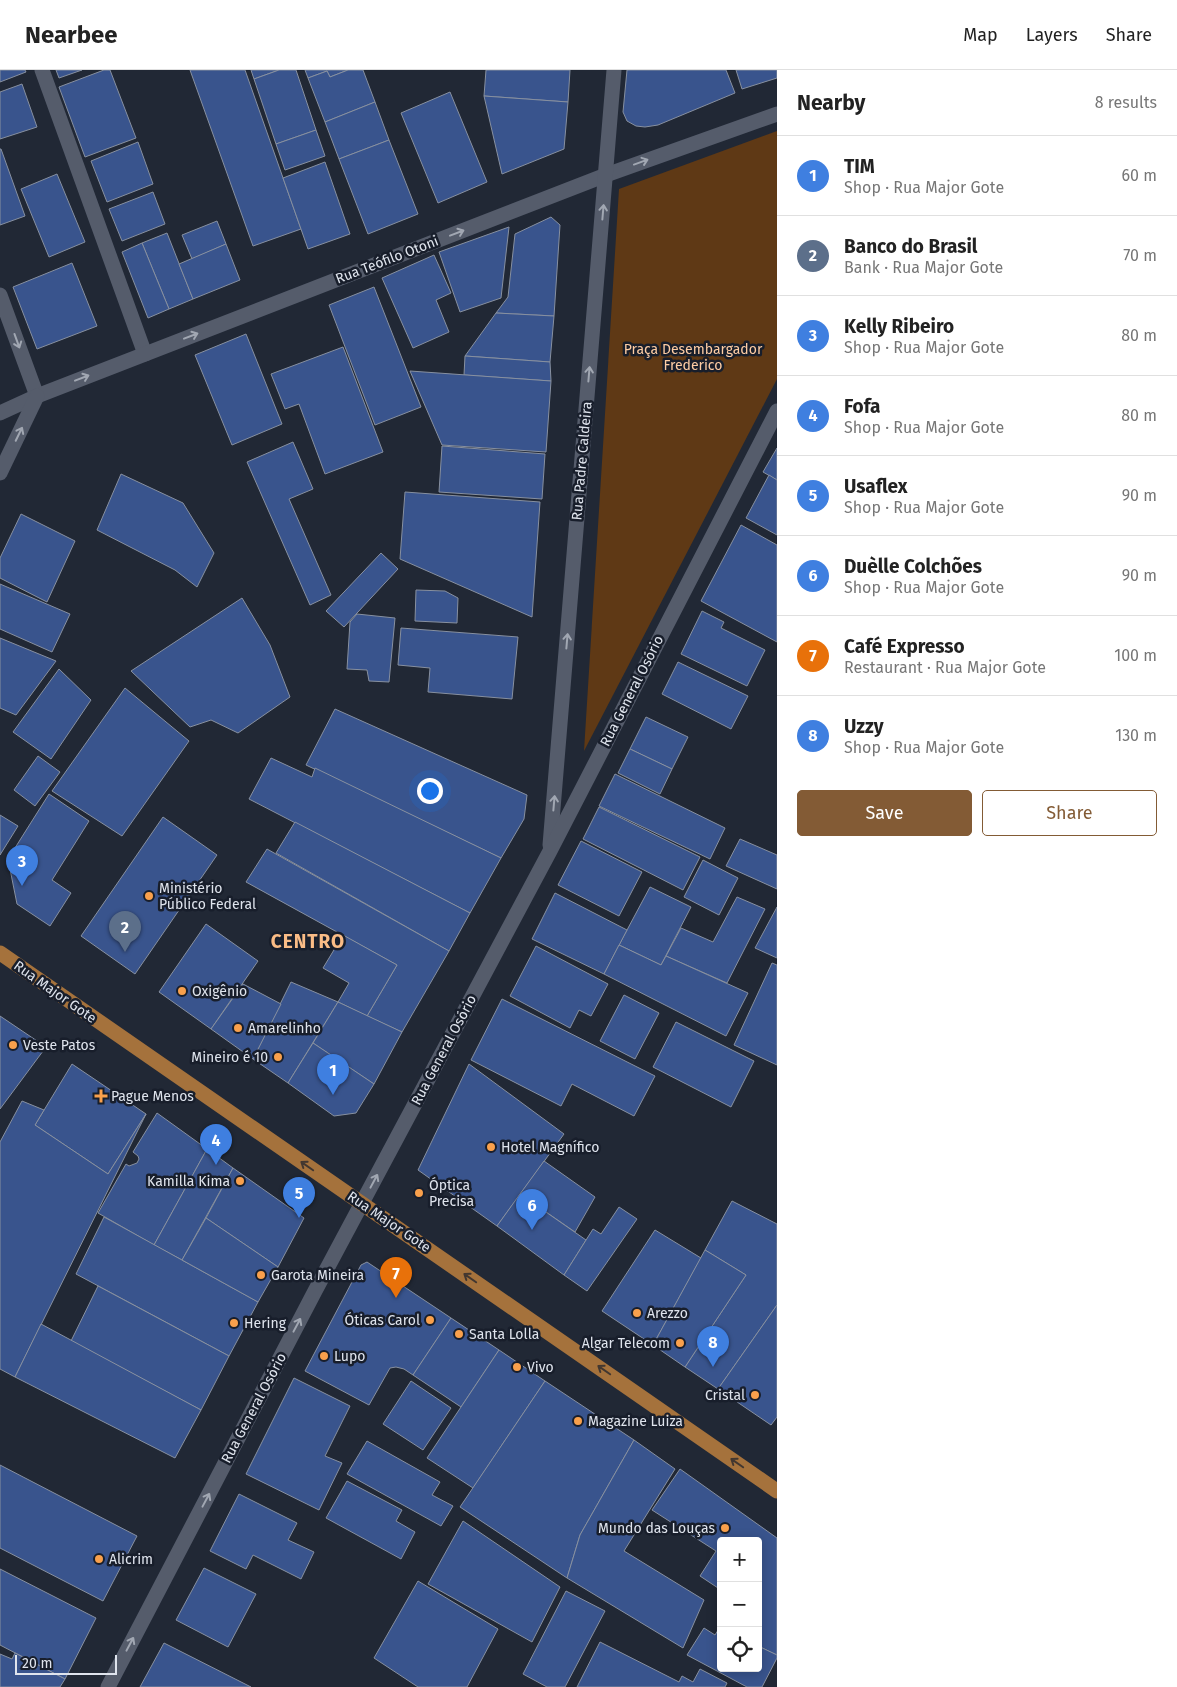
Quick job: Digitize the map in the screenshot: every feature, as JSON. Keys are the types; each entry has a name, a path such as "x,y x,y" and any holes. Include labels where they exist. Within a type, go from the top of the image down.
{"main road":[{"name":"Rua Major Gote","path":"0,953 777,1491"}],"street":[{"path":"42,70 146,354"},
{"name":"Rua Padre Caldeira","path":"550,851 614,70"},
{"name":"Rua Teófilo Otoni","path":"0,413 37,396 606,175 777,114"},
{"path":"0,295 37,396 0,473"},
{"name":"Rua General Osório","path":"108,1687 550,851 777,411"}],"green space":[{"name":"Praça Desembargador Frederico","path":"777,131 777,379 584,751 619,189"}],"building":[{"path":"0,70 25,70 26,72 0,82"},
{"path":"56,70 82,70 59,78"},
{"path":"104,70 110,70 136,138 85,157 59,87"},
{"path":"190,70 245,70 301,229 253,246"},
{"path":"251,70 279,70 254,79"},
{"path":"279,70 296,70 316,130 276,144 254,79"},
{"path":"305,70 348,70 330,77 327,71 308,78"},
{"path":"348,70 363,70 375,102 325,122 308,78 327,71 330,77"},
{"path":"486,70 570,70 568,102 484,96"},
{"path":"627,70 726,70 735,93 658,125 636,126 627,121 623,112"},
{"path":"736,70 777,70 777,78 742,89"},
{"path":"22,84 37,127 0,139 0,92"},
{"path":"450,92 487,182 438,203 401,113"},
{"path":"484,96 568,102 564,149 502,174"},
{"path":"375,102 389,140 339,159 325,122"},
{"path":"316,130 325,156 285,170 276,144"},
{"path":"389,140 418,214 368,234 339,159"},
{"path":"138,142 153,184 107,202 91,161"},
{"path":"0,149 25,216 0,225"},
{"path":"325,162 350,234 308,249 283,178"},
{"path":"57,174 85,242 49,257 21,189"},
{"path":"153,192 165,224 122,241 109,209"},
{"path":"551,217 560,225 554,316 496,313 508,297 515,234"},
{"path":"217,221 226,244 192,259 182,235"},
{"path":"509,227 501,298 460,312 439,252"},
{"path":"167,233 193,299 169,309 142,243"},
{"path":"142,243 169,309 148,318 122,252"},
{"path":"226,244 240,280 193,299 179,264"},
{"path":"434,255 451,293 436,300 449,332 413,348 382,278"},
{"path":"72,263 97,326 37,349 13,287"},
{"path":"374,287 421,407 375,425 329,305"},
{"path":"496,313 554,316 550,362 465,356"},
{"path":"246,334 282,424 232,445 195,355"},
{"path":"343,347 383,452 325,474 299,404 285,409 271,374"},
{"path":"465,356 550,362 551,381 464,375"},
{"path":"410,371 551,381 546,452 442,445"},
{"path":"293,442 313,489 289,499 331,595 310,605 247,462"},
{"path":"442,446 545,454 542,499 439,492"},
{"path":"777,448 777,480 763,472"},
{"path":"121,474 183,503 214,553 197,587 175,570 97,530"},
{"path":"769,475 777,480 777,535 746,518"},
{"path":"405,492 540,502 532,617 400,559"},
{"path":"21,514 75,541 47,602 0,578 0,558"},
{"path":"741,525 777,545 777,642 701,601"},
{"path":"381,553 398,569 344,627 326,611"},
{"path":"0,584 70,614 52,652 0,629"},
{"path":"416,590 445,591 458,598 457,623 415,621"},
{"path":"242,598 270,645 290,697 238,733 211,720 190,727 131,671"},
{"path":"702,611 724,622 721,628 765,650 747,686 681,654"},
{"path":"357,614 395,618 389,682 369,681 367,670 347,669 350,622"},
{"path":"401,628 518,637 512,699 428,692 430,668 398,665"},
{"path":"0,638 56,661 16,715 0,708"},
{"path":"678,662 748,696 731,729 662,694"},
{"path":"59,669 91,700 51,759 13,732"},
{"path":"125,688 189,741 122,836 52,791"},
{"path":"335,709 527,795 524,819 501,858 306,765"},
{"path":"646,717 688,737 672,769 630,749"},
{"path":"630,749 672,769 660,794 618,773"},
{"path":"38,756 60,772 35,806 14,790"},
{"path":"271,758 312,777 315,768 501,858 470,913 249,799"},
{"path":"615,774 725,828 710,859 599,806"},
{"path":"49,794 89,821 52,880 71,893 50,926 17,904 8,859"},
{"path":"599,807 700,857 683,890 583,839"},
{"path":"0,815 18,826 0,855"},
{"name":"Ministério Público Federal","path":"163,817 217,855 135,974 81,936"},
{"path":"295,822 470,913 449,951 276,853"},
{"path":"740,839 777,855 777,889 726,866"},
{"path":"581,841 642,872 619,916 558,885"},
{"path":"267,849 449,951 402,1032 367,1016 397,965 246,882"},
{"path":"703,860 738,878 719,915 684,897"},
{"path":"650,887 691,907 661,965 619,945"},
{"path":"555,893 627,930 604,974 532,939"},
{"path":"737,897 765,909 727,983 666,956 681,928 713,942"},
{"path":"777,907 777,958 755,948"},
{"path":"206,924 258,961 211,1029 159,992"},
{"path":"343,935 397,965 367,1016 338,1002 349,983 323,968"},
{"path":"619,945 661,965 666,956 748,993 726,1036 604,974"},
{"path":"536,946 608,984 591,1016 579,1010 570,1028 510,996"},
{"path":"772,963 777,965 777,1065 734,1045"},
{"path":"291,982 338,1002 288,1083 253,1059"},
{"path":"243,984 281,1004 253,1059 211,1029"},
{"path":"624,995 659,1013 635,1059 600,1041"},
{"path":"502,999 655,1076 634,1116 572,1084 561,1106 471,1060"},
{"path":"338,1002 402,1032 374,1084 313,1043"},
{"path":"0,1016 46,1047 0,1109"},
{"path":"676,1022 754,1061 731,1107 653,1067"},
{"path":"313,1043 374,1084 356,1113 334,1116 288,1083"},
{"path":"72,1064 146,1114 108,1174 35,1125"},
{"name":"Hotel Magnífico","path":"469,1064 564,1134 497,1226 418,1170"},
{"path":"22,1101 44,1110 35,1125 108,1174 146,1114 15,1377 0,1369 0,1142"},
{"path":"157,1113 207,1149 154,1245 98,1213 126,1164 129,1166 137,1163 138,1156 133,1152"},
{"path":"207,1149 233,1168 182,1260 154,1245"},
{"path":"544,1161 595,1197 575,1232 520,1194"},
{"path":"233,1168 304,1218 278,1267 206,1218"},
{"path":"520,1194 586,1240 564,1275 497,1226"},
{"path":"732,1201 777,1224 777,1305 718,1389 685,1367 746,1275 705,1250"},
{"path":"619,1207 637,1219 587,1291 564,1275 593,1229 601,1234"},
{"path":"104,1217 258,1302 229,1356 76,1274"},
{"path":"206,1218 278,1267 258,1302 182,1260"},
{"path":"655,1230 701,1258 653,1345 602,1311"},
{"path":"705,1250 746,1275 685,1367 653,1345"},
{"path":"367,1262 451,1318 413,1375 404,1369 390,1368 369,1405 305,1371 361,1265"},
{"path":"98,1286 229,1356 201,1410 71,1341"},
{"path":"777,1305 777,1417 771,1425 718,1389"},
{"path":"451,1318 499,1350 461,1407 413,1375"},
{"path":"41,1324 201,1410 175,1458 15,1377"},
{"path":"499,1350 545,1381 473,1488 427,1458"},
{"path":"294,1378 350,1406 325,1456 342,1463 319,1510 246,1474"},
{"path":"411,1381 451,1408 423,1450 383,1424"},
{"path":"545,1381 634,1440 580,1535 567,1578 460,1507"},
{"path":"634,1440 675,1469 624,1551 704,1600 683,1648 567,1578 580,1535"},
{"path":"367,1441 440,1482 432,1495 453,1506 441,1526 347,1474"},
{"path":"0,1465 137,1536 103,1601 0,1548"},
{"path":"680,1469 777,1538 777,1655 762,1648 762,1537 717,1537 717,1587 700,1576 716,1551 652,1510"},
{"path":"347,1481 402,1510 396,1521 415,1532 401,1559 326,1518"},
{"path":"239,1494 297,1523 288,1540 314,1552 301,1579 253,1555 246,1569 210,1551"},
{"path":"463,1521 560,1587 532,1642 428,1584"},
{"path":"204,1568 256,1594 228,1647 176,1620"},
{"path":"0,1569 96,1618 65,1679 0,1645"},
{"path":"418,1581 498,1629 467,1687 418,1687 374,1658"},
{"path":"566,1591 605,1611 565,1687 547,1687 523,1674"},
{"path":"704,1628 715,1635 717,1632 717,1671 687,1655"},
{"path":"600,1642 679,1682 682,1676 693,1682 700,1669 727,1683 725,1687 577,1687"},
{"path":"164,1643 251,1687 140,1687"},
{"path":"762,1648 777,1655 762,1687 747,1687 719,1672 762,1672"},
{"path":"15,1653 65,1679 60,1687 0,1687 0,1654 12,1659"}],"place":[{"name":"Kelly Ribeiro","path":"22,886"},
{"name":"Ministério Público Federal","path":"149,896"},
{"name":"Banco do Brasil","path":"125,952"},
{"name":"Oxigênio","path":"182,991"},
{"name":"Amarelinho","path":"238,1028"},
{"name":"Veste Patos","path":"13,1045"},
{"name":"Mineiro é 10","path":"278,1057"},
{"name":"TIM","path":"333,1095"},
{"name":"Pague Menos","path":"101,1096"},
{"name":"Hotel Magnífico","path":"491,1147"},
{"name":"Fofa","path":"216,1165"},
{"name":"Kamilla Kima","path":"240,1181"},
{"name":"Óptica Precisa","path":"419,1193"},
{"name":"Usaflex","path":"299,1218"},
{"name":"Duèlle Colchões","path":"532,1230"},
{"name":"Garota Mineira","path":"261,1275"},
{"name":"Café Expresso","path":"396,1298"},
{"name":"Arezzo","path":"637,1313"},
{"name":"Óticas Carol","path":"430,1320"},
{"name":"Hering","path":"234,1323"},
{"name":"Santa Lolla","path":"459,1334"},
{"name":"Algar Telecom","path":"680,1343"},
{"name":"Lupo","path":"324,1356"},
{"name":"Vivo","path":"517,1367"},
{"name":"Uzzy","path":"713,1367"},
{"name":"Cristal","path":"755,1395"},
{"name":"Magazine Luiza","path":"578,1421"},
{"name":"Mundo das Louças","path":"725,1528"},
{"name":"Alicrim","path":"99,1559"}],"district":[{"name":"CENTRO","path":"308,941"}]}
